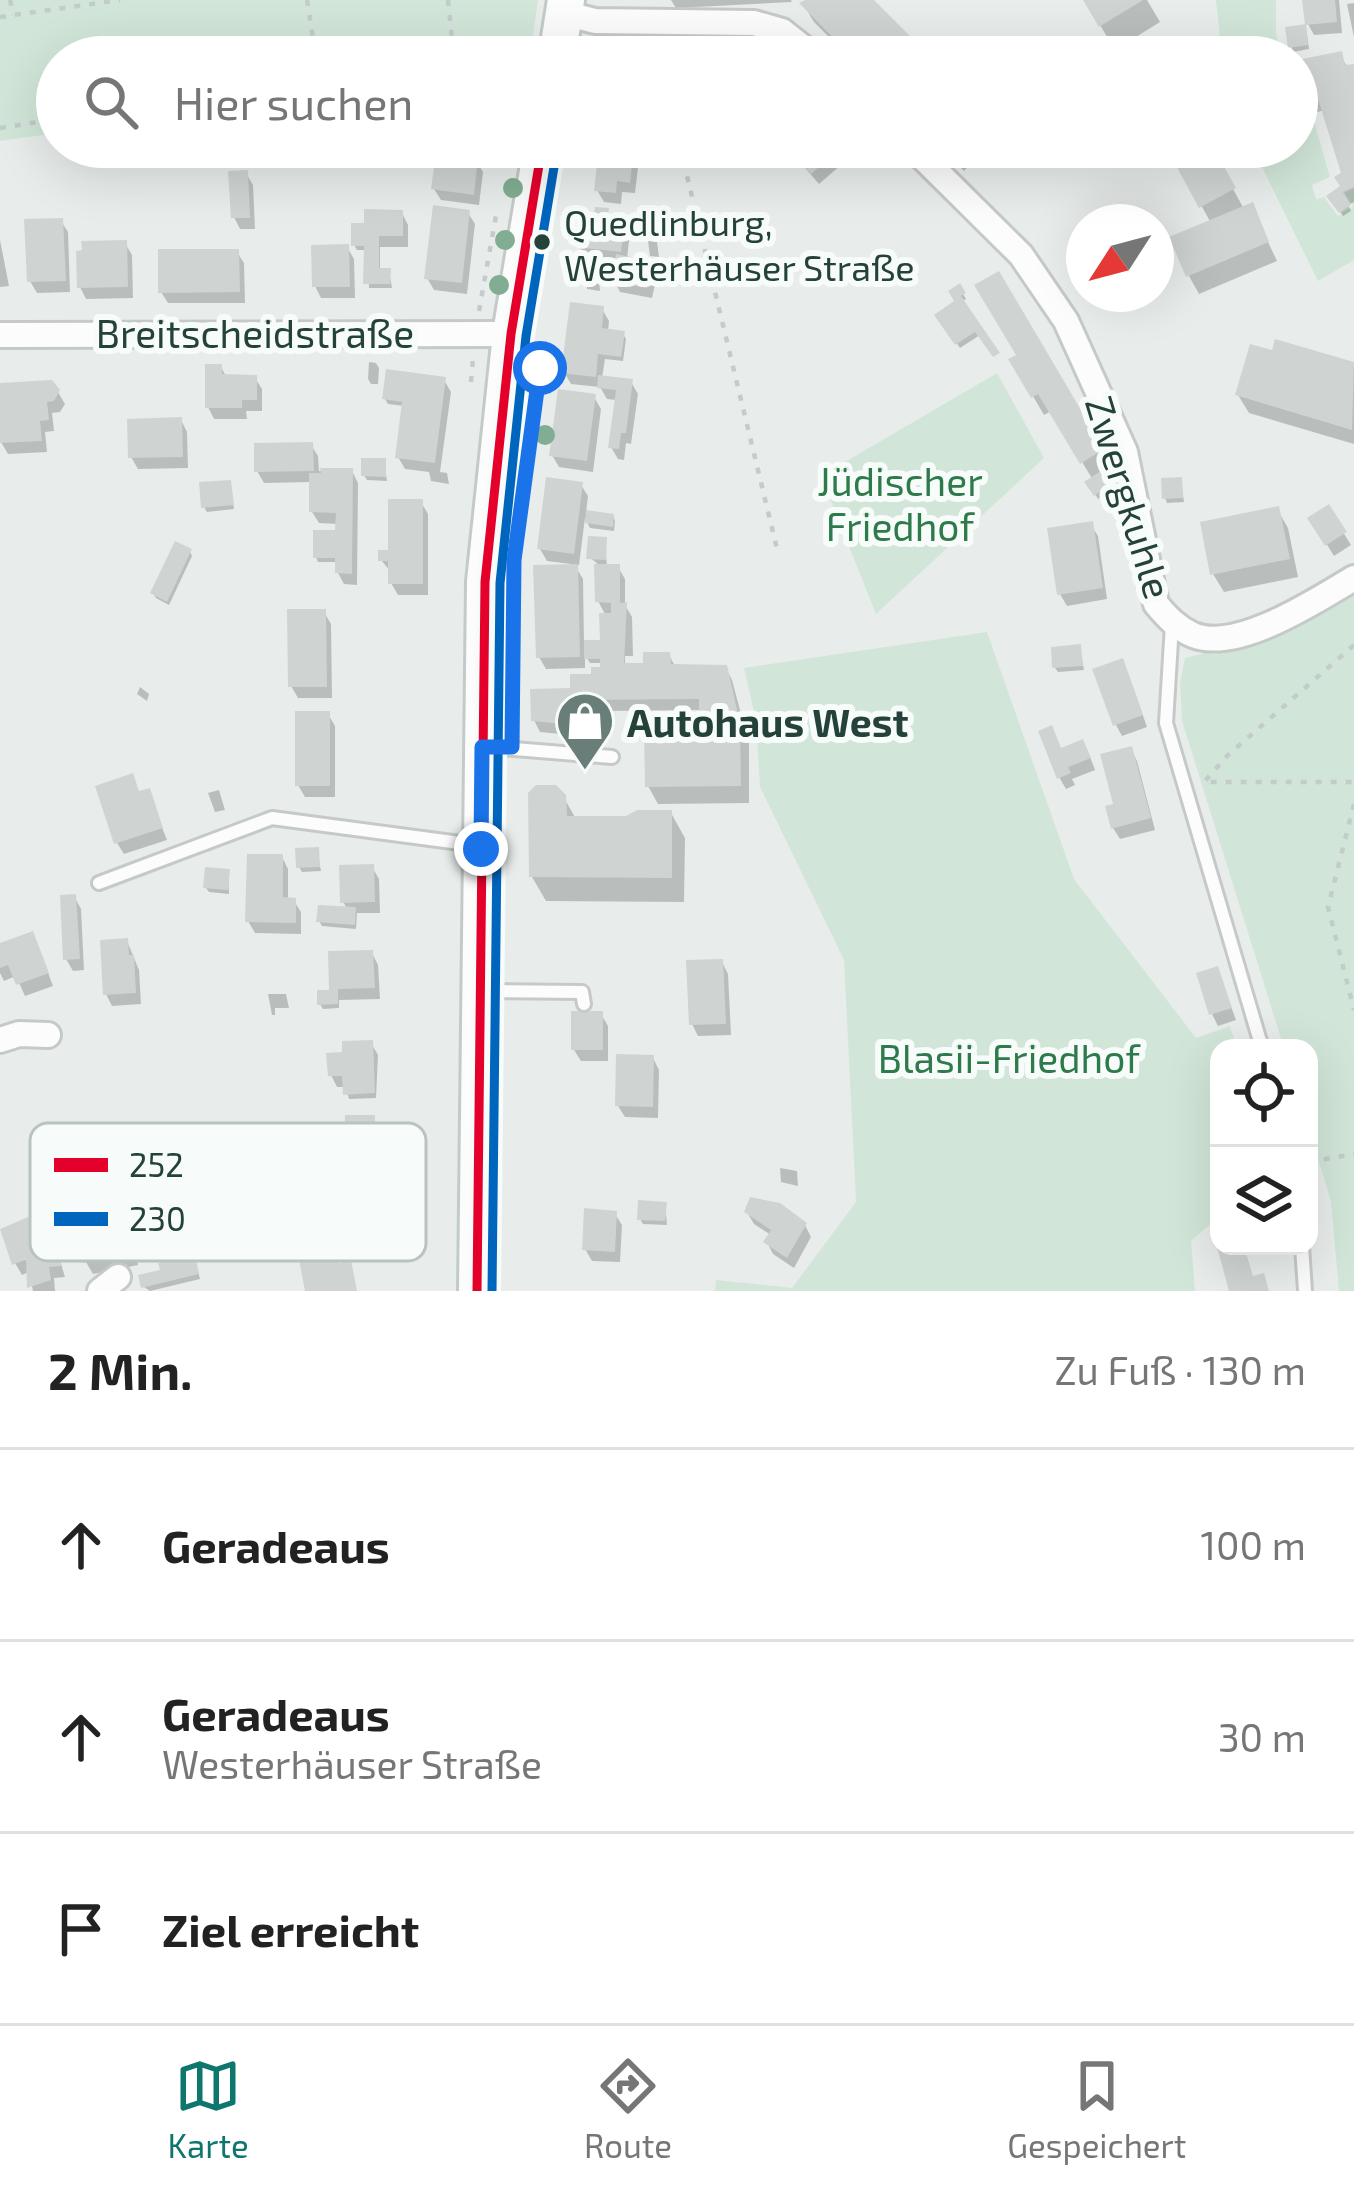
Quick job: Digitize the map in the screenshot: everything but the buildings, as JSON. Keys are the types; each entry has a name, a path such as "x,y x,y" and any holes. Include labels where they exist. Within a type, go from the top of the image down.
{"main road":[{"path":"477,1291 485,582 511,334 539,168"}],"street":[{"path":"565,7 595,21 754,22 787,36"},
{"name":"Zwergkuhle","path":"933,168 1021,255 1066,321 1125,452 1156,604 1172,623 1197,638 1232,636 1269,625 1354,578"},
{"name":"Breitscheidstraße","path":"0,335 511,334"},
{"path":"0,1040 20,1034 48,1035"}],"lane":[{"name":"Zwergkuhle","path":"1172,623 1166,723 1259,1039"},
{"path":"482,747 612,758"},
{"path":"99,883 272,818 481,849"},
{"path":"480,991 582,992 584,1004"},
{"path":"1303,1255 1305,1291"}],"path":[{"path":"10,0 13,15"},
{"path":"0,17 120,0"},
{"path":"307,0 313,36"},
{"path":"448,0 452,36"},
{"path":"0,128 36,122"},
{"path":"685,168 778,553"},
{"path":"1354,645 1227,756 1204,782 1354,782"},
{"path":"1354,804 1328,907 1354,1010"},
{"path":"1318,1160 1354,1154"}],"green space":[{"path":"0,0 538,0 533,36 36,36 36,136 0,141"},
{"path":"1216,0 1276,0 1277,36 1220,36"},
{"path":"1318,135 1330,177 1312,185 1316,199 1324,197 1338,216 1353,206 1345,193 1354,189 1354,260 1318,281 1262,168 1318,168"},
{"name":"Jüdischer Friedhof","path":"997,373 1044,458 876,614 821,476"},
{"path":"1354,593 1354,1291 1339,1291 1331,1201 1318,1159 1318,1039 1281,1039 1182,721 1180,683 1185,658 1277,635"},
{"name":"Blasii-Friedhof","path":"987,632 1074,879 1196,1038 1230,1026 1234,1039 1210,1039 1210,1225 1191,1241 1195,1291 715,1291 716,1280 792,1288 856,1202 844,960 760,787 756,721 744,668"}],"transit line":[{"name":"252","path":"477,1291 485,582 511,334 539,168"},
{"name":"230","path":"492,1291 500,583 526,336 554,168"}],"place":[{"name":"Quedlinburg, Westerhäuser Straße","path":"542,242"},
{"name":"Autohaus West","path":"585,772"}],"route":[{"path":"481,849 482,747 512,747 514,560 540,368"}]}
